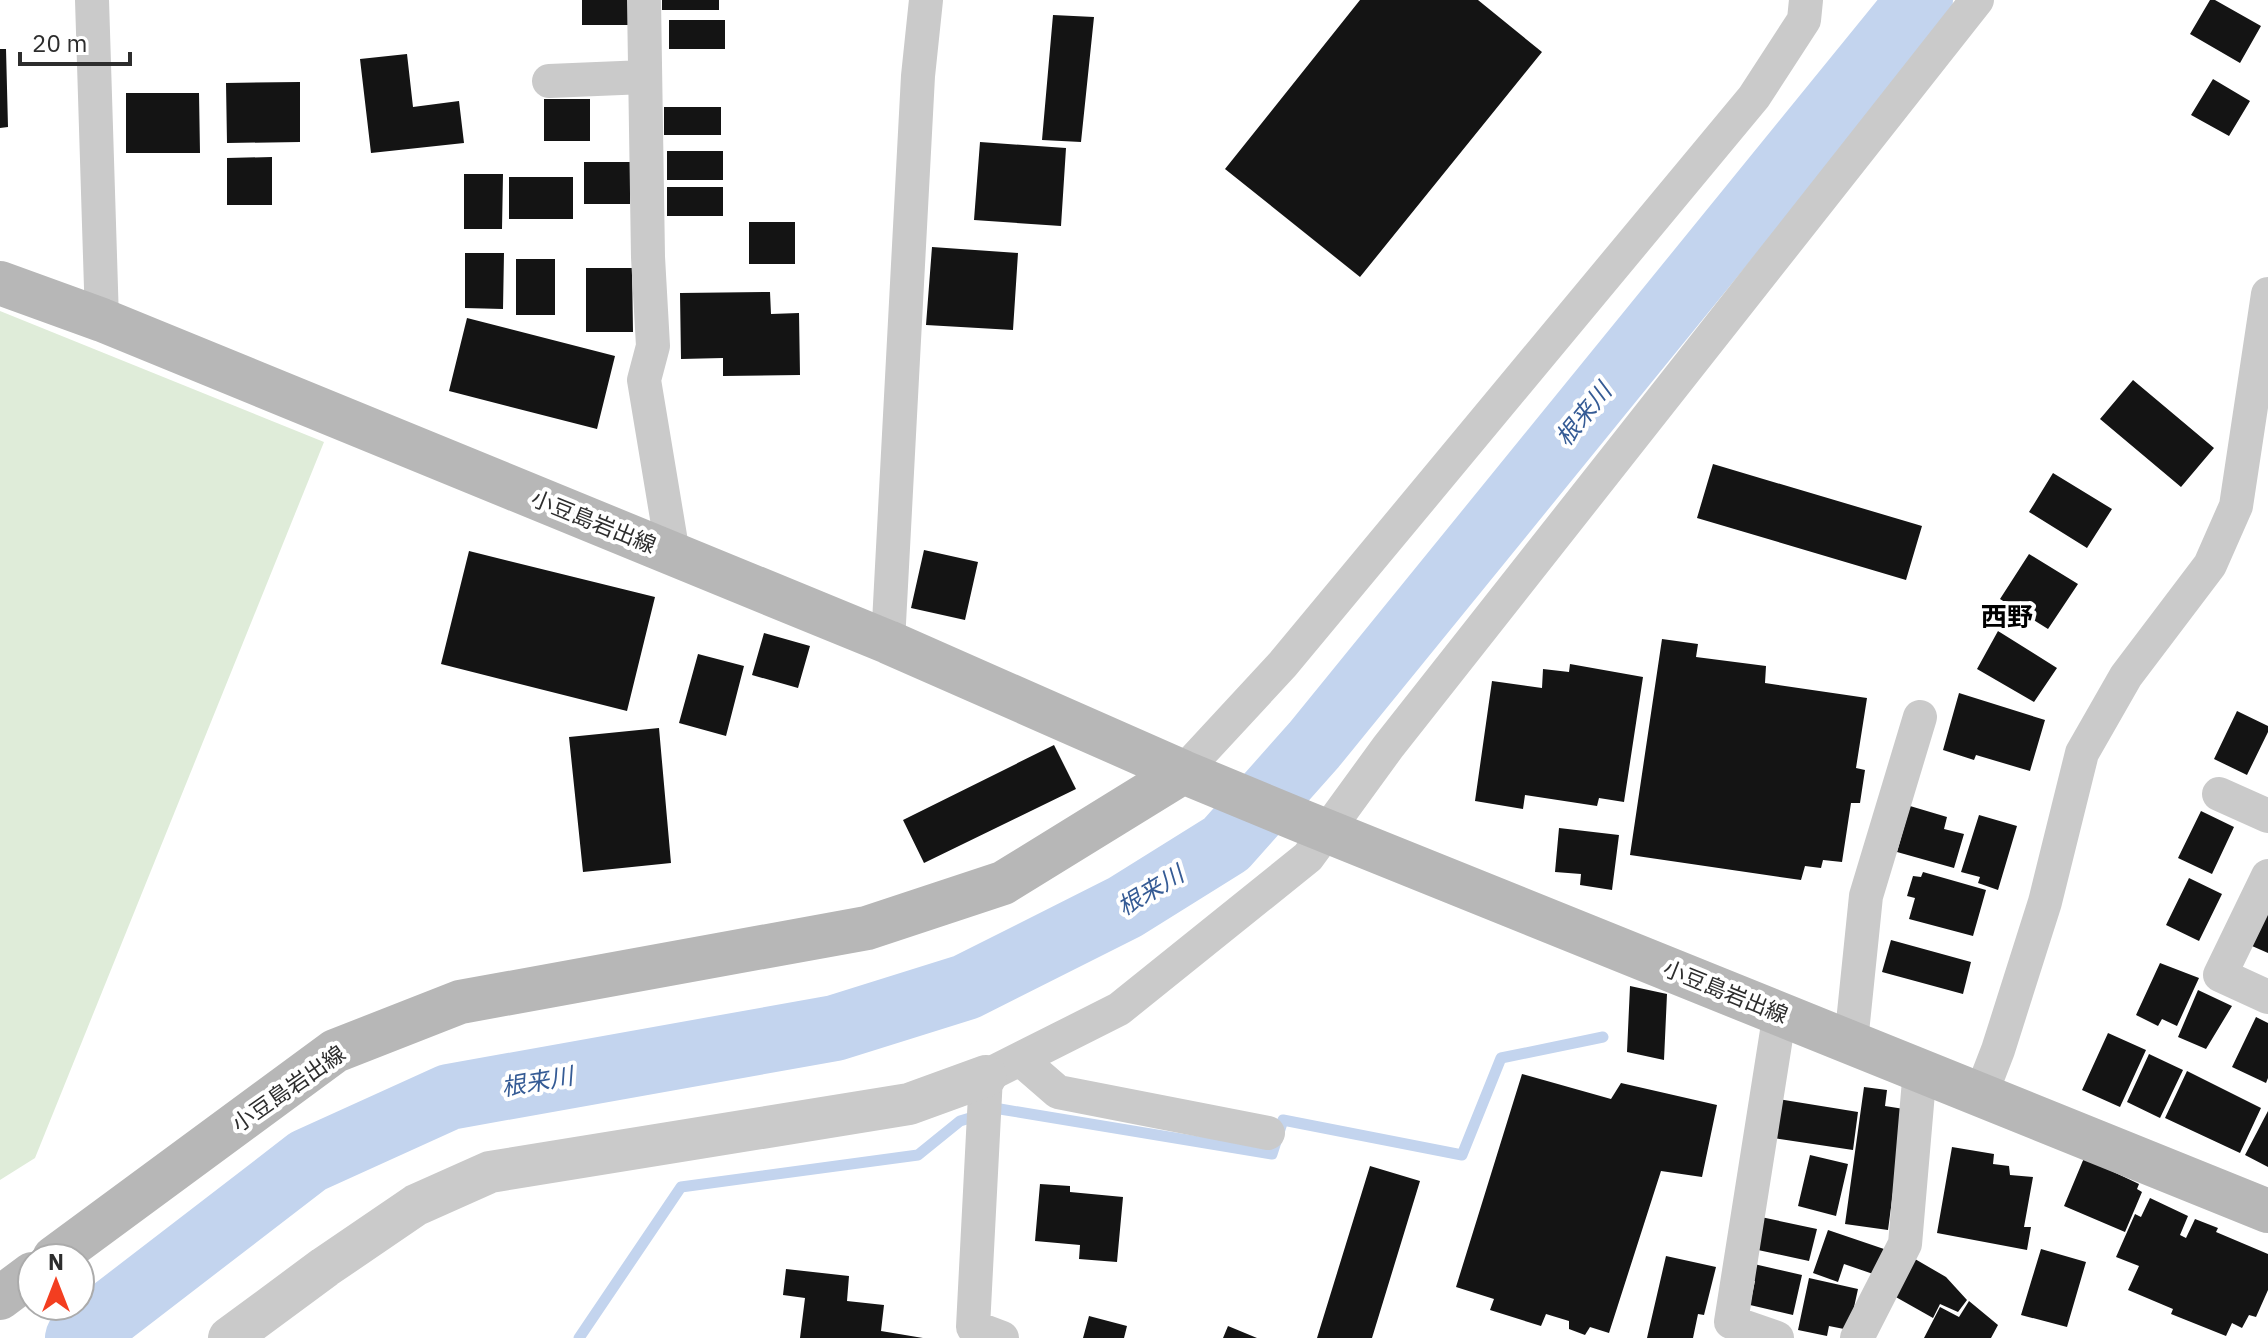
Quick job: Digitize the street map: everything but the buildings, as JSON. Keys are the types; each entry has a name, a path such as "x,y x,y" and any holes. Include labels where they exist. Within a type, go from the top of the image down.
{"main road":[{"name":"小豆島岩出線","path":"0,283 102,320 888,642 1316,826 2268,1211"},
{"name":"小豆島岩出線","path":"76,1242 335,1051 460,1002 867,928 1003,883 1201,778"}],"street":[{"path":"92,0 102,320"},
{"path":"644,0 648,257 653,346 644,380 673,554"},
{"path":"888,642 918,76 926,0"},
{"path":"1201,778 1283,664 1754,97 1804,20 1806,0"},
{"path":"229,1338 416,1205 490,1172 909,1104 1003,1067 1119,1009 1308,857 1316,826 1408,722 1977,0"},
{"path":"549,81 645,77"},
{"path":"1981,1094 2045,902 2082,753 2126,676 2210,565 2236,506 2268,294"},
{"path":"1851,1042 1866,896 1920,717"},
{"path":"2219,794 2268,816"},
{"path":"2268,876 2220,975 2268,997"},
{"path":"1777,1338 1731,1322 1780,1012"},
{"path":"1003,1067 1058,1092 1268,1133"},
{"path":"1002,1338 973,1327 1003,1067"},
{"path":"1857,1338 1905,1244 1920,1069"}],"green space":[{"path":"0,311 324,442 35,1158 0,1180"}],"waterway":[{"name":"根来川","path":"78,1338 308,1161 449,1097 835,1028 966,987 1125,907 1226,844 1314,745 1920,0"},
{"path":"579,1338 681,1187 918,1155 960,1121 1000,1109 1272,1154 1283,1120 1462,1155 1501,1058 1603,1037"}],"district":[{"name":"西野","path":"2007,616"}]}
